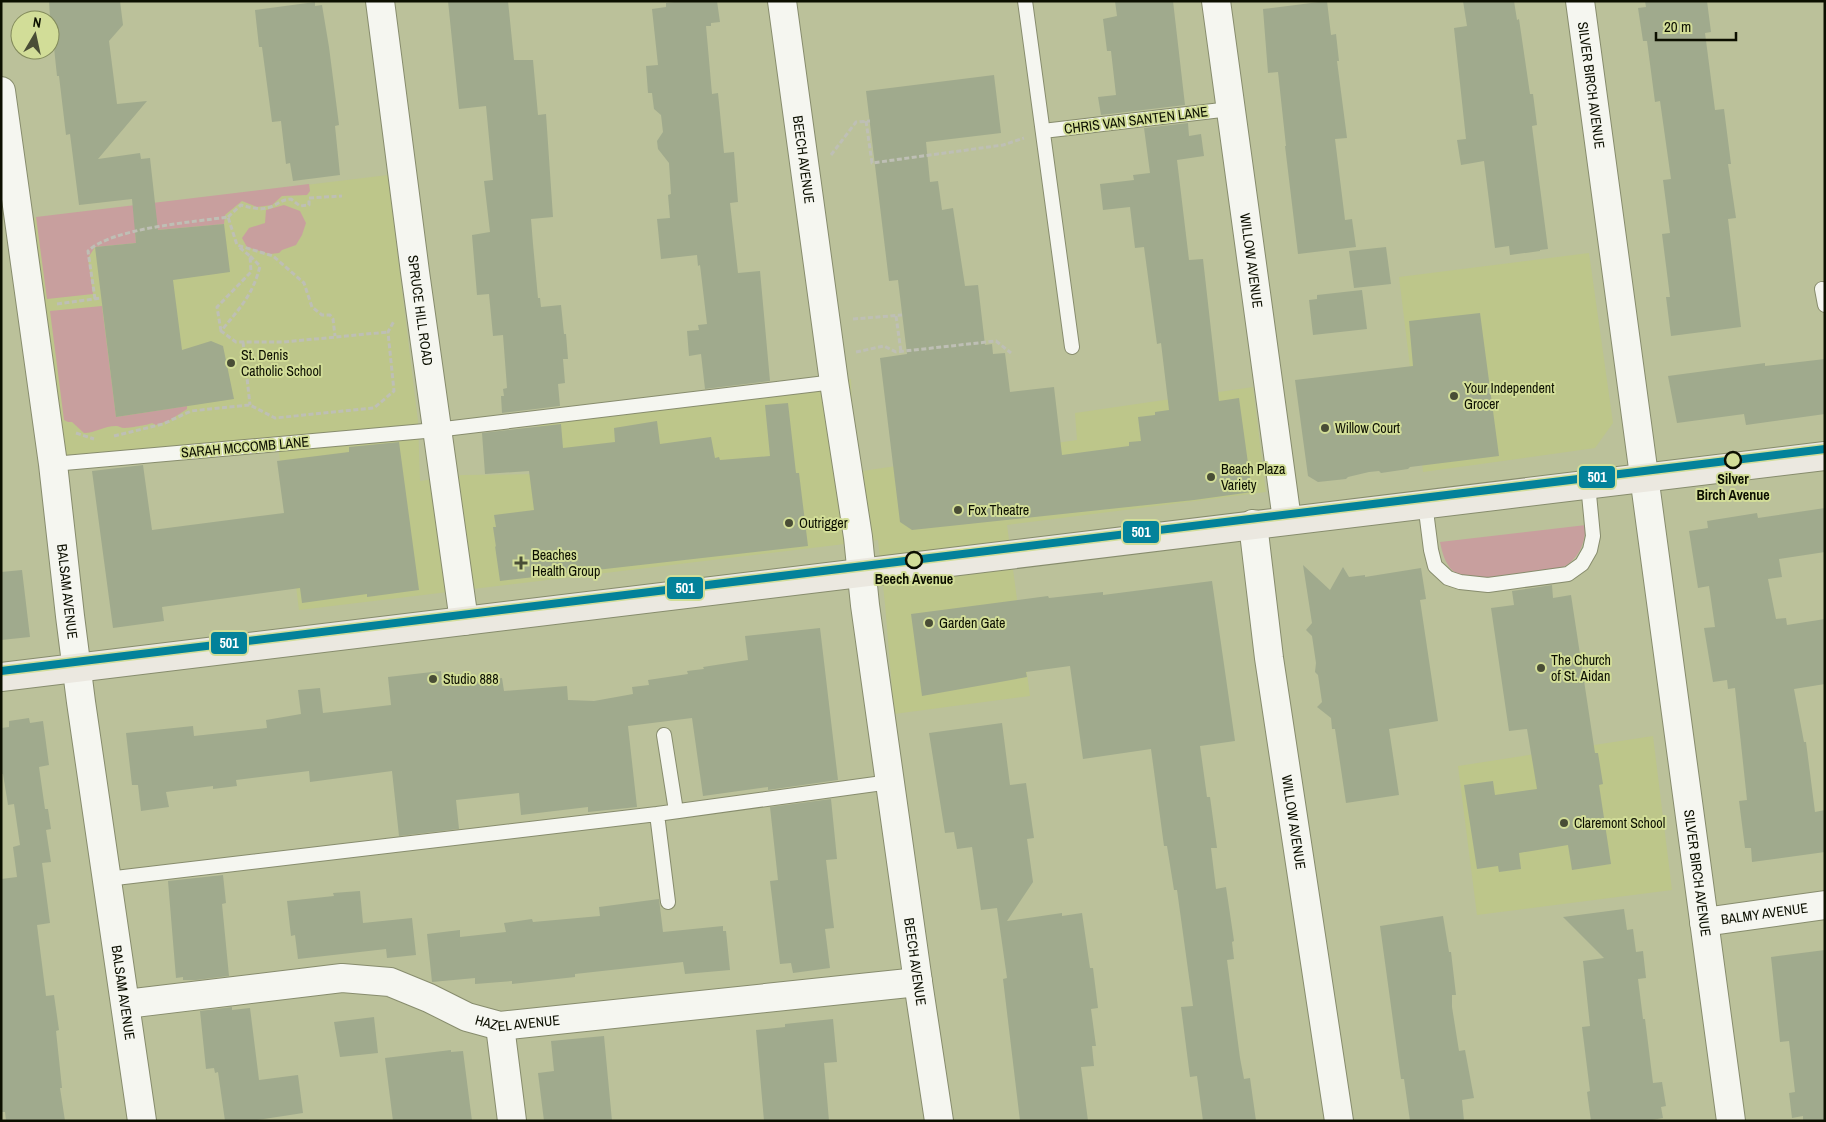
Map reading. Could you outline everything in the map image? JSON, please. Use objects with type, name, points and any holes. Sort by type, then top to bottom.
[{"type":"main road","points":[[1,677],[1825,456]]},
{"type":"street","name":"SPRUCE HILL ROAD","points":[[380,1],[436,430],[464,621]]},
{"type":"street","name":"BEECH AVENUE","points":[[782,1],[834,382],[858,537],[861,572],[918,982],[939,1121]]},
{"type":"street","name":"WILLOW AVENUE","points":[[1216,1],[1287,520]]},
{"type":"street","name":"SILVER BIRCH AVENUE","points":[[1580,1],[1731,1121]]},
{"type":"street","name":"BALSAM AVENUE","points":[[1,90],[53,464],[76,668],[142,1121]]},
{"type":"street","name":"WILLOW AVENUE","points":[[1253,524],[1269,658],[1339,1121]]},
{"type":"street","name":"BALMY AVENUE","points":[[1704,922],[1825,905]]},
{"type":"street","name":"HAZEL AVENUE","points":[[126,1004],[342,978],[390,982],[429,998],[467,1017],[500,1026],[918,982]]},
{"type":"street","points":[[500,1026],[512,1121]]},
{"type":"lane","points":[[1026,1],[1072,347]]},
{"type":"lane","name":"CHRIS VAN SANTEN LANE","points":[[1043,131],[1230,109]]},
{"type":"lane","points":[[1822,290],[1825,305]]},
{"type":"lane","name":"SARAH MCCOMB LANE","points":[[53,464],[436,430],[834,382]]},
{"type":"lane","points":[[1424,504],[1435,566],[1448,578],[1460,582],[1488,585],[1568,574],[1582,564],[1590,550],[1593,536],[1588,484]]},
{"type":"lane","points":[[664,735],[676,811]]},
{"type":"lane","points":[[107,879],[657,814],[890,782]]},
{"type":"lane","points":[[657,814],[668,902]]},
{"type":"path","points":[[826,162],[856,122],[868,121],[872,163],[1003,145],[1043,131]]},
{"type":"path","points":[[95,299],[88,251],[95,245],[137,230],[228,217],[241,205],[256,209],[272,206],[281,200],[291,199],[300,206],[309,205],[309,198],[342,196]]},
{"type":"path","points":[[221,331],[243,305],[256,284],[260,266],[237,245],[228,217]]},
{"type":"path","points":[[237,245],[273,256],[304,283],[312,307],[322,314],[330,315],[333,319],[335,336]]},
{"type":"path","points":[[250,256],[251,272],[217,307],[221,331],[236,342],[284,342],[388,332]]},
{"type":"path","points":[[52,304],[101,298]]},
{"type":"path","points":[[859,318],[902,315]]},
{"type":"path","points":[[896,316],[900,352]]},
{"type":"path","points":[[107,438],[163,424],[191,411],[250,405],[275,418],[374,408],[394,391],[388,332],[394,320]]},
{"type":"path","points":[[856,352],[884,346],[900,352],[996,341],[1011,353]]},
{"type":"path","points":[[243,342],[250,405]]},
{"type":"path","points":[[69,434],[76,433],[97,440]]},
{"type":"shaded area","points":[[388,175],[418,421],[420,481],[462,475],[545,474],[536,415],[851,379],[852,410],[862,471],[1077,440],[1075,413],[1253,387],[1266,492],[1007,525],[1030,696],[894,714],[878,540],[299,610],[277,438],[64,464],[33,218]]},
{"type":"shaded area","points":[[309,184],[310,191],[307,195],[282,196],[272,205],[257,207],[242,201],[225,215],[224,224],[135,232],[136,243],[95,247],[88,258],[93,294],[47,299],[36,217]]},
{"type":"shaded area","points":[[284,205],[300,211],[306,223],[296,245],[279,253],[270,254],[247,247],[242,238],[249,228],[265,223],[266,210]]},
{"type":"shaded area","points":[[1589,253],[1613,423],[1595,448],[1423,472],[1399,277]]},
{"type":"shaded area","points":[[102,306],[116,417],[187,406],[187,409],[170,420],[156,425],[152,423],[126,428],[112,426],[88,433],[84,433],[72,422],[64,420],[50,311]]},
{"type":"shaded area","points":[[1586,525],[1585,537],[1579,552],[1567,565],[1541,574],[1517,579],[1484,582],[1455,573],[1446,561],[1440,542]]},
{"type":"shaded area","name":"Claremont School","points":[[1653,736],[1672,890],[1477,915],[1458,766]]},
{"type":"building","points":[[49,1],[120,1],[123,25],[109,41],[117,104],[147,101],[98,159],[140,153],[141,159],[150,158],[158,230],[224,224],[230,272],[173,280],[182,350],[211,341],[223,346],[234,399],[116,417],[95,247],[136,243],[132,199],[79,205],[70,134],[66,135],[55,60],[60,60],[60,10],[50,10]]},
{"type":"building","points":[[448,1],[508,1],[514,60],[533,60],[538,115],[546,114],[553,217],[531,219],[538,298],[540,298],[541,307],[561,305],[564,334],[566,334],[568,359],[563,359],[565,383],[558,384],[560,406],[502,413],[501,396],[504,396],[503,389],[507,388],[503,335],[493,336],[489,294],[477,295],[472,235],[490,232],[484,181],[493,180],[486,106],[459,109]]},
{"type":"building","points":[[717,1],[720,22],[711,23],[711,26],[706,26],[712,94],[718,93],[724,153],[734,152],[738,202],[730,203],[738,273],[760,271],[770,381],[705,389],[701,354],[689,356],[687,331],[699,330],[698,325],[707,324],[700,265],[698,266],[697,255],[661,259],[657,219],[670,218],[668,195],[671,194],[669,163],[658,149],[657,141],[663,132],[661,115],[654,109],[652,93],[648,93],[646,66],[658,65],[652,9],[666,7],[666,3]]},
{"type":"building","points":[[1115,1],[1173,1],[1185,105],[1101,115],[1098,97],[1116,95],[1111,51],[1107,51],[1103,19],[1117,16]]},
{"type":"building","points":[[1327,1],[1331,35],[1336,34],[1339,61],[1337,61],[1347,138],[1335,139],[1345,220],[1352,219],[1356,247],[1298,254],[1278,72],[1268,73],[1263,9]]},
{"type":"building","points":[[1463,1],[1514,1],[1517,20],[1519,19],[1530,94],[1533,94],[1537,125],[1532,126],[1548,249],[1510,255],[1509,246],[1495,248],[1484,161],[1461,165],[1457,140],[1466,139],[1454,28],[1467,26]]},
{"type":"building","points":[[1645,1],[1707,1],[1711,32],[1705,33],[1715,110],[1724,109],[1731,164],[1728,164],[1736,218],[1728,219],[1741,327],[1671,336],[1666,297],[1670,297],[1662,234],[1670,233],[1663,180],[1671,179],[1660,101],[1655,102],[1647,41],[1643,41],[1638,8],[1646,7]]},
{"type":"building","points":[[315,2],[315,6],[322,5],[329,47],[339,125],[335,126],[340,175],[293,181],[290,163],[286,164],[281,121],[272,122],[262,47],[259,47],[255,10]]},
{"type":"building","points":[[994,75],[1001,133],[926,142],[930,182],[938,181],[942,210],[953,208],[965,286],[978,285],[985,345],[992,344],[993,354],[1005,353],[1010,392],[1054,387],[1062,455],[1129,446],[1129,442],[1141,441],[1138,417],[1155,415],[1155,412],[1169,410],[1161,343],[1157,344],[1144,247],[1135,248],[1130,207],[1103,210],[1100,184],[1134,180],[1133,175],[1150,173],[1144,128],[1188,123],[1189,136],[1201,134],[1204,156],[1177,160],[1189,260],[1203,259],[1219,401],[1239,398],[1252,492],[1194,500],[912,530],[900,522],[880,358],[907,354],[898,280],[889,281],[866,91]]},
{"type":"building","points":[[1386,247],[1391,284],[1354,288],[1349,251]]},
{"type":"building","points":[[1362,290],[1367,329],[1313,335],[1309,300],[1317,299],[1317,295]]},
{"type":"building","points":[[1480,313],[1499,456],[1410,467],[1408,469],[1381,473],[1379,471],[1369,472],[1346,479],[1318,482],[1308,476],[1295,380],[1413,366],[1409,321]]},
{"type":"building","points":[[1825,359],[1825,414],[1746,425],[1744,414],[1677,423],[1668,376],[1765,363],[1765,366]]},
{"type":"building","points":[[788,403],[796,473],[799,473],[808,546],[500,581],[493,527],[496,527],[494,515],[534,510],[529,471],[485,474],[482,433],[561,424],[563,448],[615,442],[614,428],[657,421],[660,444],[711,437],[715,458],[719,457],[720,460],[770,456],[765,405]]},
{"type":"building","points":[[399,442],[419,590],[367,597],[367,594],[302,603],[300,588],[162,607],[164,621],[113,628],[92,471],[143,465],[152,530],[284,513],[277,461],[349,452],[349,447]]},
{"type":"building","points":[[1825,508],[1825,552],[1779,559],[1782,577],[1768,579],[1776,619],[1786,618],[1787,625],[1825,619],[1825,684],[1794,689],[1804,742],[1806,742],[1815,812],[1825,810],[1825,852],[1752,862],[1751,848],[1745,848],[1739,801],[1747,800],[1735,688],[1728,689],[1727,680],[1713,682],[1704,628],[1715,627],[1709,586],[1698,588],[1689,531],[1708,528],[1707,521],[1757,513],[1758,518]]},
{"type":"building","points":[[1303,565],[1330,590],[1343,567],[1349,577],[1365,575],[1365,577],[1421,568],[1426,599],[1420,600],[1438,721],[1389,729],[1399,795],[1346,803],[1335,729],[1332,729],[1331,718],[1317,707],[1322,702],[1318,675],[1315,672],[1316,663],[1312,636],[1306,630],[1312,623]]},
{"type":"building","points":[[22,570],[30,637],[1,640],[1,572]]},
{"type":"building","points":[[1212,581],[1235,741],[1200,746],[1217,848],[1211,848],[1216,889],[1226,887],[1234,941],[1232,942],[1234,959],[1227,960],[1240,1058],[1244,1079],[1250,1078],[1256,1121],[1203,1121],[1197,1076],[1190,1077],[1181,1007],[1193,1006],[1177,890],[1174,890],[1167,846],[1164,846],[1151,749],[1083,759],[1070,666],[1026,672],[1027,677],[922,696],[911,614],[1048,596],[1049,598],[1103,592],[1103,595]]},
{"type":"building","points":[[1552,585],[1553,598],[1571,595],[1595,753],[1598,753],[1603,784],[1599,785],[1611,864],[1572,870],[1568,845],[1519,853],[1521,869],[1499,872],[1498,866],[1477,869],[1464,785],[1493,781],[1495,795],[1537,789],[1527,729],[1509,731],[1491,608],[1514,605],[1512,591]]},
{"type":"building","points":[[820,628],[838,780],[768,790],[768,787],[703,796],[692,718],[628,726],[637,807],[588,812],[588,807],[521,815],[519,793],[456,800],[459,829],[399,836],[392,771],[310,782],[309,771],[236,780],[237,786],[213,789],[213,786],[166,792],[169,807],[141,811],[138,785],[132,785],[126,733],[193,726],[194,736],[267,728],[266,720],[301,714],[298,690],[320,688],[323,713],[391,705],[388,677],[441,671],[442,686],[502,678],[504,691],[567,686],[568,700],[594,701],[633,694],[632,687],[649,685],[648,680],[688,674],[687,671],[704,669],[703,667],[748,660],[745,636]]},
{"type":"building","points":[[29,718],[30,723],[43,721],[49,765],[39,767],[45,809],[48,809],[51,829],[46,830],[51,862],[42,863],[50,923],[37,925],[46,996],[54,995],[59,1030],[56,1031],[62,1088],[60,1088],[65,1121],[6,1121],[5,1112],[1,1112],[1,879],[17,877],[13,847],[20,845],[14,804],[8,805],[3,774],[1,774],[1,728],[9,727],[9,721]]},
{"type":"building","points":[[1002,723],[1010,785],[1026,783],[1034,838],[1027,839],[1033,882],[1007,921],[1062,913],[1062,916],[1082,913],[1090,968],[1093,968],[1098,1008],[1091,1009],[1096,1046],[1092,1046],[1094,1066],[1081,1067],[1088,1121],[1020,1121],[1003,979],[1007,978],[997,908],[981,910],[972,847],[957,849],[954,832],[945,833],[929,733]]},
{"type":"building","points":[[831,799],[837,859],[826,860],[834,928],[825,929],[830,968],[793,973],[791,963],[780,964],[770,881],[778,880],[770,807]]},
{"type":"building","points":[[223,875],[226,903],[222,904],[229,976],[196,980],[183,980],[183,977],[176,978],[168,881]]},
{"type":"building","points":[[360,891],[363,923],[412,918],[416,955],[387,958],[386,949],[298,959],[295,935],[291,936],[287,901],[334,896],[333,893]]},
{"type":"building","points":[[659,899],[663,932],[723,926],[723,931],[726,931],[730,970],[685,974],[683,962],[575,974],[575,977],[512,984],[512,981],[475,984],[475,978],[432,982],[427,934],[460,930],[460,937],[506,932],[504,923],[532,919],[533,922],[600,916],[599,907]]},
{"type":"building","points":[[1624,909],[1627,930],[1633,929],[1636,952],[1643,951],[1646,978],[1638,979],[1643,1019],[1645,1019],[1653,1083],[1662,1082],[1666,1106],[1661,1107],[1663,1118],[1647,1121],[1591,1121],[1587,1092],[1590,1091],[1582,1027],[1590,1026],[1583,961],[1604,958],[1563,917]]},
{"type":"building","points":[[1443,916],[1449,952],[1451,952],[1456,995],[1452,995],[1452,1007],[1459,1051],[1465,1050],[1474,1098],[1462,1100],[1464,1121],[1410,1121],[1404,1079],[1401,1079],[1380,926]]},
{"type":"building","points":[[1825,950],[1825,1121],[1803,1121],[1803,1116],[1792,1118],[1789,1093],[1795,1092],[1789,1041],[1780,1042],[1771,957]]},
{"type":"building","points":[[232,1007],[232,1010],[250,1008],[259,1080],[298,1075],[303,1113],[250,1121],[225,1121],[218,1072],[215,1073],[214,1068],[206,1069],[200,1011]]},
{"type":"building","points":[[374,1017],[378,1053],[340,1057],[334,1022]]},
{"type":"building","points":[[833,1019],[837,1062],[824,1063],[829,1121],[764,1121],[756,1030],[785,1027],[785,1024]]},
{"type":"building","points":[[604,1036],[612,1121],[544,1121],[538,1073],[554,1071],[551,1041]]},
{"type":"building","points":[[451,1050],[451,1052],[463,1051],[472,1121],[393,1121],[385,1058]]},
{"type":"transit line","name":"501","points":[[1,671],[1825,449]]},
{"type":"place","name":"St. Denis Catholic School","points":[[231,363]]},
{"type":"place","name":"Your Independent Grocer","points":[[1454,396]]},
{"type":"place","name":"Willow Court","points":[[1325,428]]},
{"type":"place","name":"Silver Birch Avenue","points":[[1733,460]]},
{"type":"place","name":"Beach Plaza Variety","points":[[1211,477]]},
{"type":"place","name":"Fox Theatre","points":[[958,510]]},
{"type":"place","name":"Outrigger","points":[[789,523]]},
{"type":"place","name":"Beech Avenue","points":[[914,560]]},
{"type":"place","name":"Beaches Health Group","points":[[521,563]]},
{"type":"place","name":"Garden Gate","points":[[929,623]]},
{"type":"place","name":"The Church of St. Aidan","points":[[1541,668]]},
{"type":"place","name":"Studio 888","points":[[433,679]]},
{"type":"place","name":"Claremont School","points":[[1564,823]]}]
